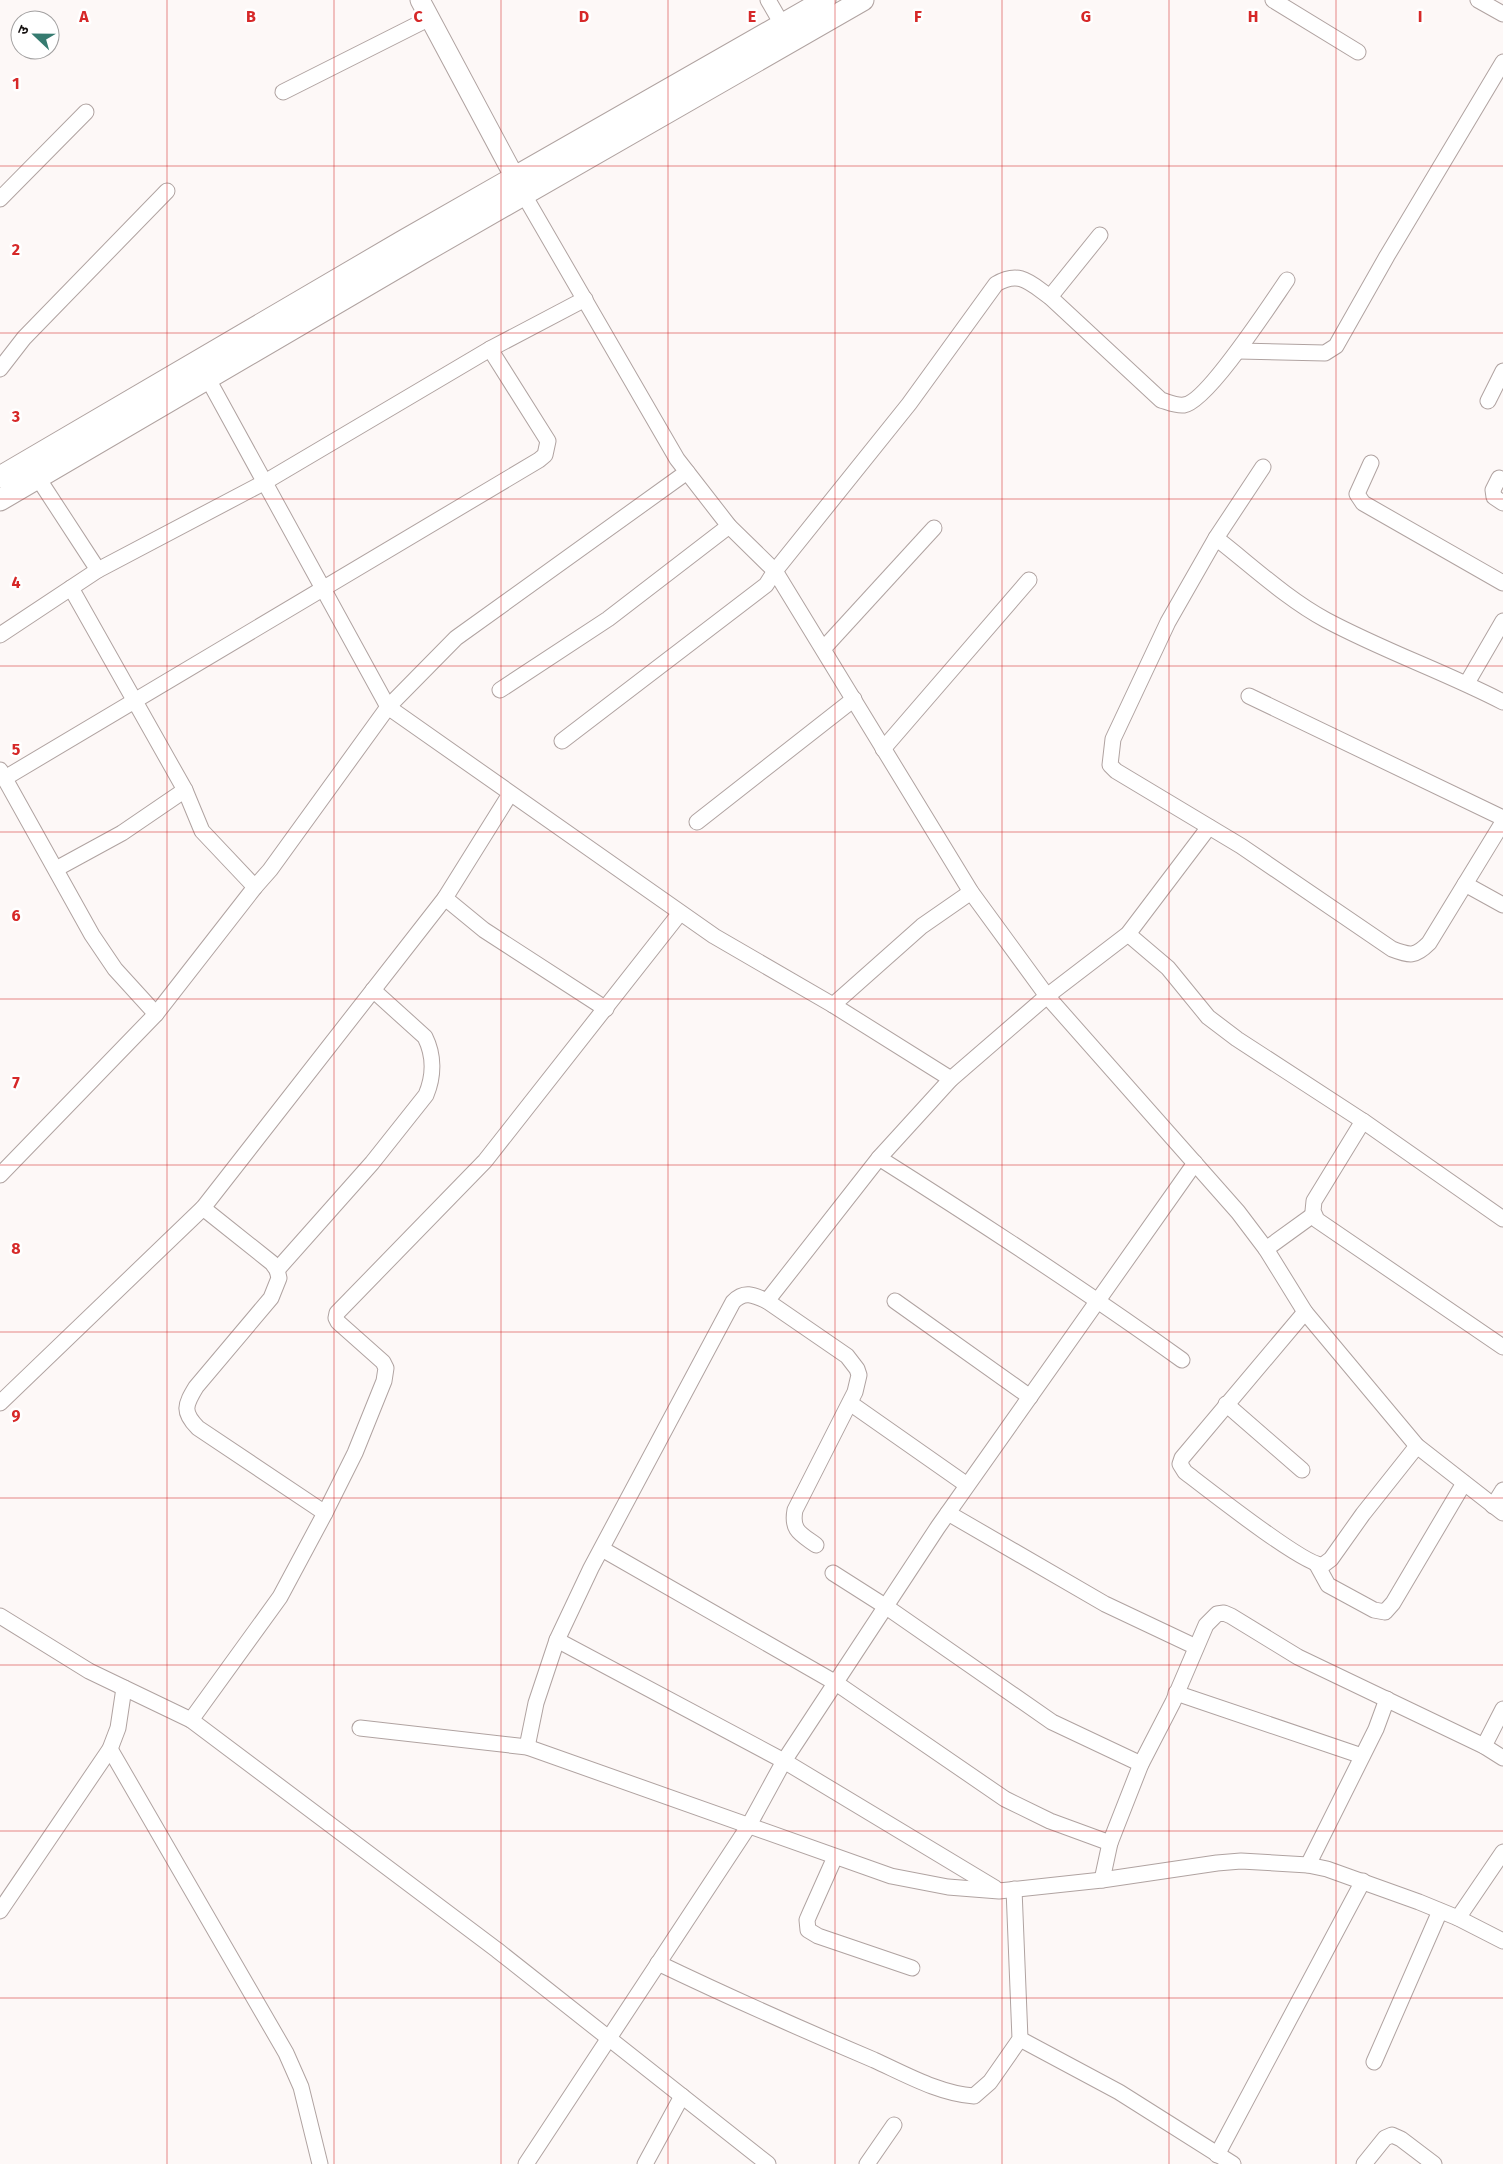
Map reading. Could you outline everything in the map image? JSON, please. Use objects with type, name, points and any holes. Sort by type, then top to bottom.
[{"type":"main road","points":[[787,33],[825,0]]},
{"type":"main road","points":[[0,477],[520,186],[787,33],[863,0]]},
{"type":"main road","points":[[0,500],[208,379],[520,186]]},
{"type":"street","points":[[420,0],[520,186],[677,459],[729,526],[775,571],[824,648],[883,749],[971,892],[1047,996],[1238,1212],[1266,1249],[1305,1312],[1417,1446],[1498,1509],[1503,1490]]},
{"type":"street","points":[[768,0],[787,33]]},
{"type":"street","points":[[1273,0],[1358,52]]},
{"type":"street","points":[[1478,0],[1503,14]]},
{"type":"street","points":[[283,92],[430,18]]},
{"type":"street","points":[[1238,351],[1325,353],[1336,346],[1387,256],[1503,62]]},
{"type":"street","points":[[0,200],[86,112]]},
{"type":"street","points":[[0,369],[24,338],[166,191]]},
{"type":"street","points":[[1050,297],[1100,234]]},
{"type":"street","points":[[562,741],[766,585],[775,571],[910,404],[996,284],[1006,278],[1017,276],[1050,297],[1161,400],[1176,405],[1184,405],[1195,400],[1238,351],[1287,280]]},
{"type":"street","points":[[0,635],[98,570],[265,482],[490,349],[585,299]]},
{"type":"street","points":[[156,1014],[115,969],[92,935],[2,774],[135,701],[545,455],[548,441],[490,349]]},
{"type":"street","points":[[1488,401],[1503,371]]},
{"type":"street","points":[[208,379],[388,707],[714,936],[833,1005],[951,1079]]},
{"type":"street","points":[[1371,463],[1358,489],[1357,494],[1362,503],[1503,583]]},
{"type":"street","points":[[1249,696],[1503,820],[1429,943],[1421,951],[1408,955],[1392,949],[1241,846],[1116,772],[1110,765],[1113,739],[1168,622],[1216,538],[1264,467]]},
{"type":"street","points":[[0,1175],[156,1014],[270,870],[388,707],[456,638],[687,472]]},
{"type":"street","points":[[38,478],[98,570]]},
{"type":"street","points":[[1498,478],[1493,490],[1494,497],[1503,503]]},
{"type":"street","points":[[500,690],[608,619],[729,526]]},
{"type":"street","points":[[824,648],[934,528]]},
{"type":"street","points":[[1216,538],[1293,598],[1325,620],[1467,683],[1503,702]]},
{"type":"street","points":[[883,749],[1029,580]]},
{"type":"street","points":[[71,588],[185,790],[202,831],[255,887]]},
{"type":"street","points":[[1467,683],[1503,621]]},
{"type":"street","points":[[697,822],[854,700]]},
{"type":"street","points":[[56,870],[122,833],[185,790]]},
{"type":"street","points":[[0,1403],[203,1208],[445,898],[510,794]]},
{"type":"street","points":[[767,1302],[879,1158],[951,1079],[1047,996],[1128,934],[1209,827]]},
{"type":"street","points":[[1465,884],[1503,905]]},
{"type":"street","points":[[833,1005],[922,926],[971,892]]},
{"type":"street","points":[[445,898],[484,930],[606,1009]]},
{"type":"street","points":[[191,1720],[280,1597],[355,1454],[386,1374],[383,1362],[336,1320],[337,1313],[485,1161],[680,913]]},
{"type":"street","points":[[1128,934],[1168,968],[1198,1007],[1236,1039],[1363,1121],[1503,1219]]},
{"type":"street","points":[[325,1513],[198,1428],[190,1420],[186,1410],[187,1403],[196,1387],[271,1298],[277,1286],[277,1270],[372,1163],[426,1095],[430,1085],[432,1062],[430,1046],[425,1036],[372,990]]},
{"type":"street","points":[[1363,1121],[1314,1202],[1313,1215],[1316,1220],[1503,1347]]},
{"type":"street","points":[[879,1158],[972,1216],[1098,1300],[1182,1360]]},
{"type":"street","points":[[526,2164],[748,1827],[784,1761],[885,1607],[967,1485],[1195,1163]]},
{"type":"street","points":[[203,1208],[263,1255],[277,1270]]},
{"type":"street","points":[[1266,1249],[1313,1215]]},
{"type":"street","points":[[527,1747],[536,1703],[557,1640],[591,1568],[733,1302],[738,1296],[744,1294],[753,1294],[767,1302],[853,1362],[859,1375],[850,1404],[795,1510],[794,1524],[796,1530],[816,1545]]},
{"type":"street","points":[[894,1301],[1030,1396]]},
{"type":"street","points":[[1305,1312],[1182,1458],[1181,1468],[1275,1538],[1318,1565],[1328,1585],[1374,1610],[1385,1612],[1393,1603],[1464,1483]]},
{"type":"street","points":[[850,1404],[967,1485]]},
{"type":"street","points":[[1226,1404],[1302,1470]]},
{"type":"street","points":[[1318,1565],[1327,1563],[1331,1559],[1363,1514],[1417,1446]]},
{"type":"street","points":[[948,1513],[1105,1604],[1196,1647]]},
{"type":"street","points":[[602,1549],[836,1683],[1005,1799],[1050,1821],[1110,1843]]},
{"type":"street","points":[[833,1573],[1052,1722],[1141,1764]]},
{"type":"street","points":[[1102,1880],[1110,1843],[1141,1764],[1196,1647],[1211,1619],[1216,1614],[1224,1613],[1232,1616],[1298,1658],[1484,1746],[1503,1758]]},
{"type":"street","points":[[0,1616],[89,1671],[191,1720],[496,1950],[763,2162]]},
{"type":"street","points":[[557,1640],[784,1761],[1006,1890]]},
{"type":"street","points":[[0,1911],[5,1894],[110,1749],[118,1728],[124,1688]]},
{"type":"street","points":[[1176,1693],[1362,1756]]},
{"type":"street","points":[[1308,1865],[1362,1756],[1387,1699]]},
{"type":"street","points":[[1484,1746],[1503,1708]]},
{"type":"street","points":[[360,1728],[527,1747],[835,1857],[891,1876],[922,1883],[1006,1890],[1102,1880],[1225,1862],[1241,1861],[1308,1865],[1363,1881],[1458,1918],[1503,1941]]},
{"type":"street","points":[[110,1749],[286,2053],[301,2087],[320,2164]]},
{"type":"street","points":[[1458,1918],[1503,1852]]},
{"type":"street","points":[[835,1857],[810,1913],[808,1930],[818,1936],[912,1968]]},
{"type":"street","points":[[1217,2155],[1363,1881]]},
{"type":"street","points":[[658,1963],[787,2024],[920,2081],[960,2094],[974,2096],[990,2082],[1020,2039],[1006,1890]]},
{"type":"street","points":[[1374,2062],[1440,1911]]},
{"type":"street","points":[[1020,2039],[1120,2092],[1234,2164]]},
{"type":"street","points":[[645,2164],[682,2096]]},
{"type":"street","points":[[867,2164],[894,2125]]},
{"type":"street","points":[[1364,2164],[1385,2138],[1392,2135],[1401,2139],[1434,2164]]}]
